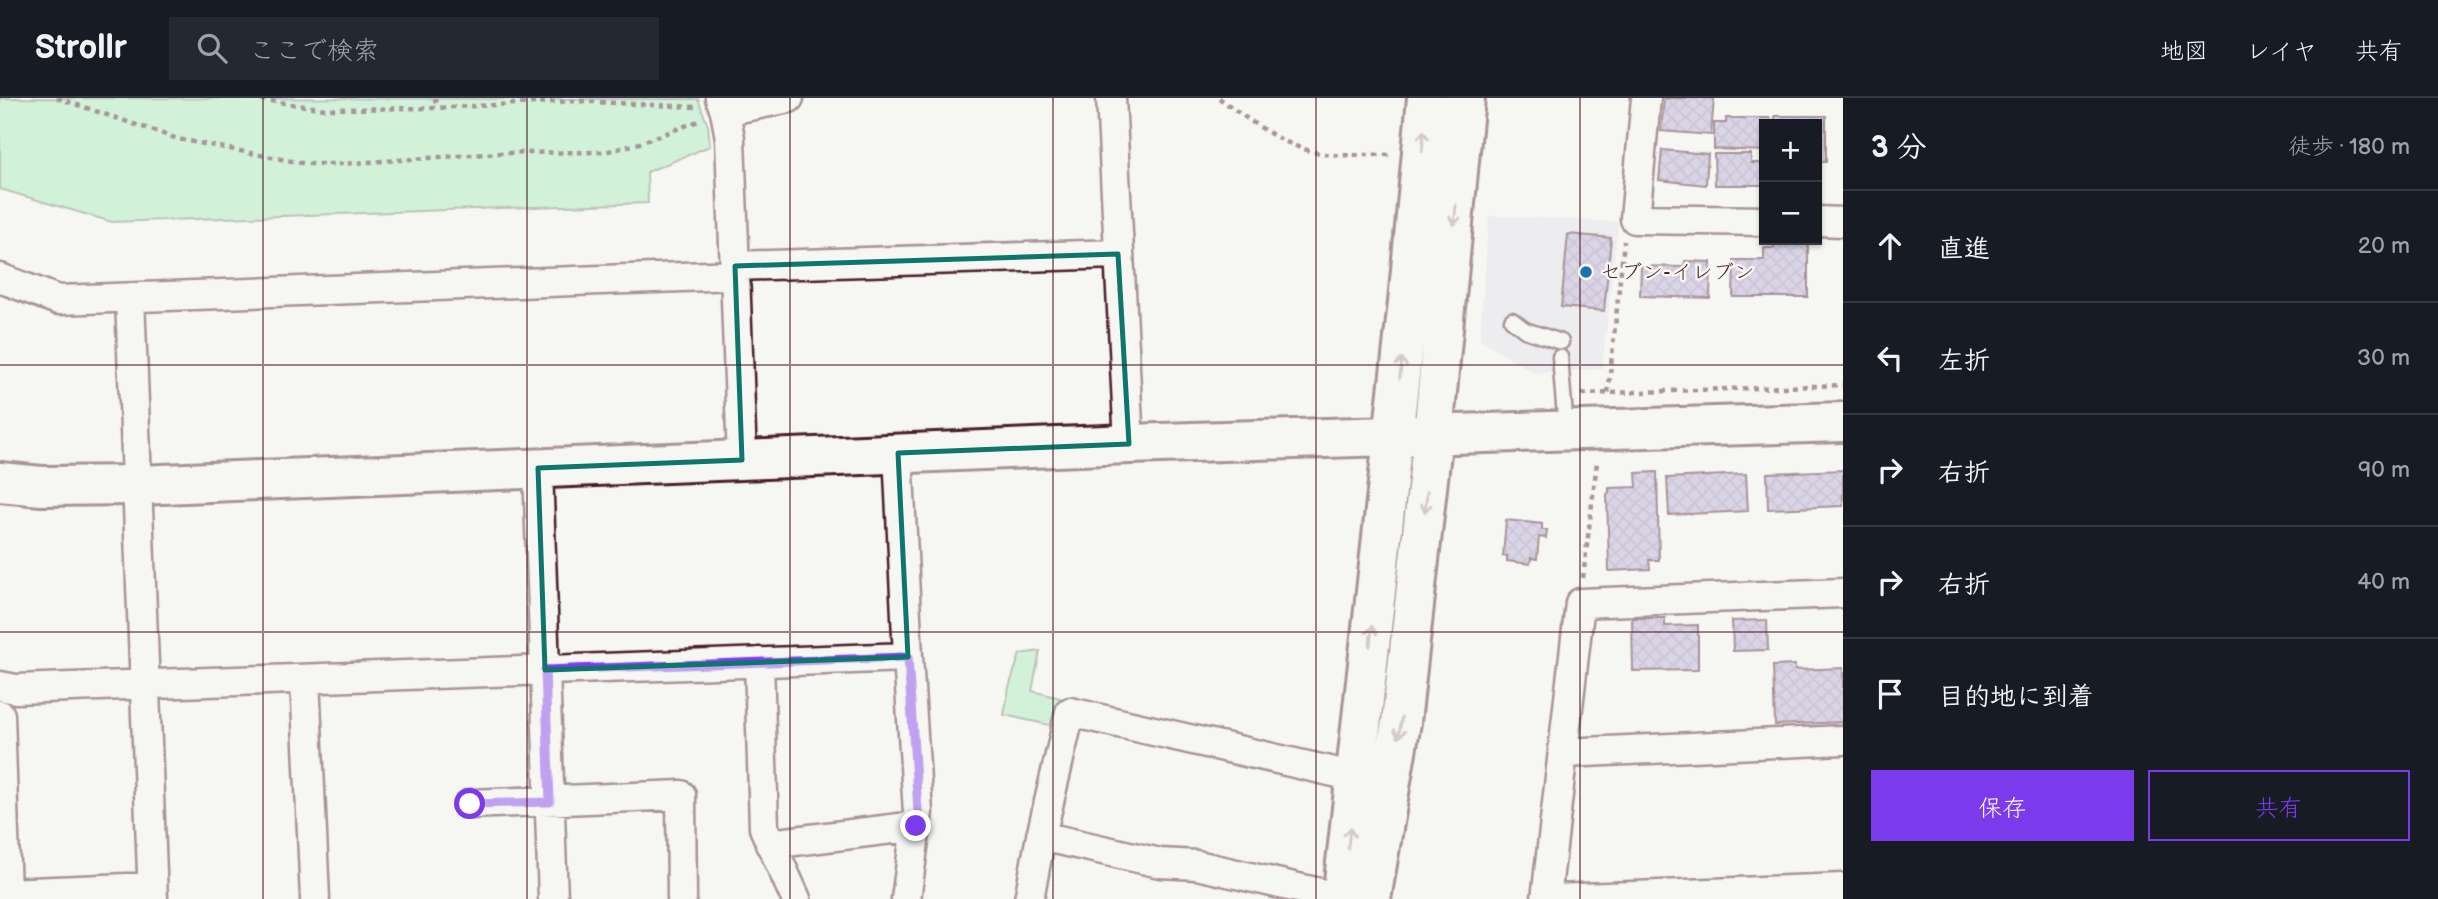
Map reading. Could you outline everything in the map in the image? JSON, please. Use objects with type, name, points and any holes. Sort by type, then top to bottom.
[{"type":"street","points":[[742,460],[730,138],[722,103],[789,98]]},
{"type":"street","points":[[1111,98],[1129,444]]},
{"type":"street","points":[[1041,836],[1160,863],[1197,866],[1342,899],[1427,98]]},
{"type":"street","points":[[1371,899],[1401,722],[1433,434],[1465,98]]},
{"type":"street","points":[[1646,98],[1635,219],[1759,220]]},
{"type":"street","points":[[1822,221],[1843,222]]},
{"type":"street","points":[[0,278],[58,300],[130,299],[1118,254]]},
{"type":"street","points":[[0,715],[6,893],[153,893],[130,299]]},
{"type":"street","points":[[0,482],[42,486],[138,485],[898,453],[1393,436],[1433,434],[1565,412],[1843,422]]},
{"type":"street","points":[[898,453],[918,811],[906,899]]},
{"type":"street","points":[[538,468],[553,899]]},
{"type":"street","points":[[1546,899],[1580,603],[1843,593]]},
{"type":"street","points":[[0,686],[16,688],[305,679],[908,657]]},
{"type":"street","points":[[759,662],[764,828],[796,899]]},
{"type":"street","points":[[305,679],[315,899]]},
{"type":"street","points":[[1029,899],[1070,712],[1356,777]]},
{"type":"street","points":[[1564,753],[1843,740]]},
{"type":"street","points":[[470,804],[681,795],[682,899]]},
{"type":"street","points":[[770,844],[916,826]]},
{"type":"street","points":[[1555,899],[1843,888]]},
{"type":"lane","points":[[1512,320],[1561,350],[1565,412]]},
{"type":"path","points":[[57,98],[178,139],[306,164],[501,153],[605,152],[638,144],[722,103]]},
{"type":"path","points":[[251,98],[325,109],[436,108],[576,101],[695,107],[722,103]]},
{"type":"path","points":[[435,98],[436,108]]},
{"type":"path","points":[[1219,98],[1248,119],[1293,145],[1325,154],[1422,155]]},
{"type":"path","points":[[1608,393],[1625,234],[1635,219]]},
{"type":"path","points":[[1565,412],[1608,393],[1843,385]]},
{"type":"path","points":[[1580,603],[1598,454]]},
{"type":"highlighted area","points":[[1118,254],[1129,444],[898,453],[908,657],[545,670],[538,468],[742,460],[735,266]]},
{"type":"shaded area","points":[[1489,216],[1618,222],[1602,369],[1534,373],[1480,339]]},
{"type":"green space","points":[[0,98],[698,99],[708,126],[710,146],[647,172],[648,203],[112,222],[0,189]]},
{"type":"green space","points":[[1040,651],[1032,691],[1060,698],[1054,726],[1004,715],[1009,687],[1020,654]]},
{"type":"building","points":[[1664,98],[1714,98],[1711,135],[1661,131]]},
{"type":"building","points":[[1775,116],[1826,116],[1826,162],[1822,162],[1822,119],[1775,119]]},
{"type":"building","points":[[1726,118],[1770,118],[1759,119],[1759,151],[1714,149],[1714,123],[1726,123]]},
{"type":"building","points":[[1662,150],[1708,154],[1706,185],[1659,180]]},
{"type":"building","points":[[1714,154],[1751,154],[1751,163],[1759,163],[1759,185],[1715,185]]},
{"type":"building","name":"セブン-イレブン","points":[[1568,234],[1611,238],[1604,311],[1561,307]]},
{"type":"building","points":[[1774,245],[1808,245],[1808,297],[1733,297],[1734,260],[1764,260],[1764,248],[1774,248]]},
{"type":"building","points":[[1685,261],[1711,262],[1710,298],[1640,296],[1641,266],[1684,267]]},
{"type":"building","points":[[1843,470],[1843,506],[1768,509],[1767,473]]},
{"type":"building","points":[[1657,472],[1659,560],[1649,560],[1650,569],[1609,571],[1609,488],[1637,487],[1636,473]]},
{"type":"building","points":[[1746,474],[1748,511],[1669,515],[1667,478]]},
{"type":"building","points":[[1506,520],[1542,524],[1542,530],[1547,530],[1546,538],[1539,537],[1537,559],[1531,558],[1530,564],[1507,561],[1507,556],[1503,556]]},
{"type":"building","points":[[1632,618],[1665,618],[1665,626],[1698,625],[1698,670],[1633,671]]},
{"type":"building","points":[[1767,620],[1768,650],[1733,651],[1732,621]]},
{"type":"building","points":[[1795,665],[1795,670],[1843,668],[1843,722],[1775,725],[1773,666]]},
{"type":"place","name":"セブン-イレブン","points":[[1586,272]]},
{"type":"route","points":[[470,804],[550,802],[545,670],[908,657],[918,811],[916,826]]}]
